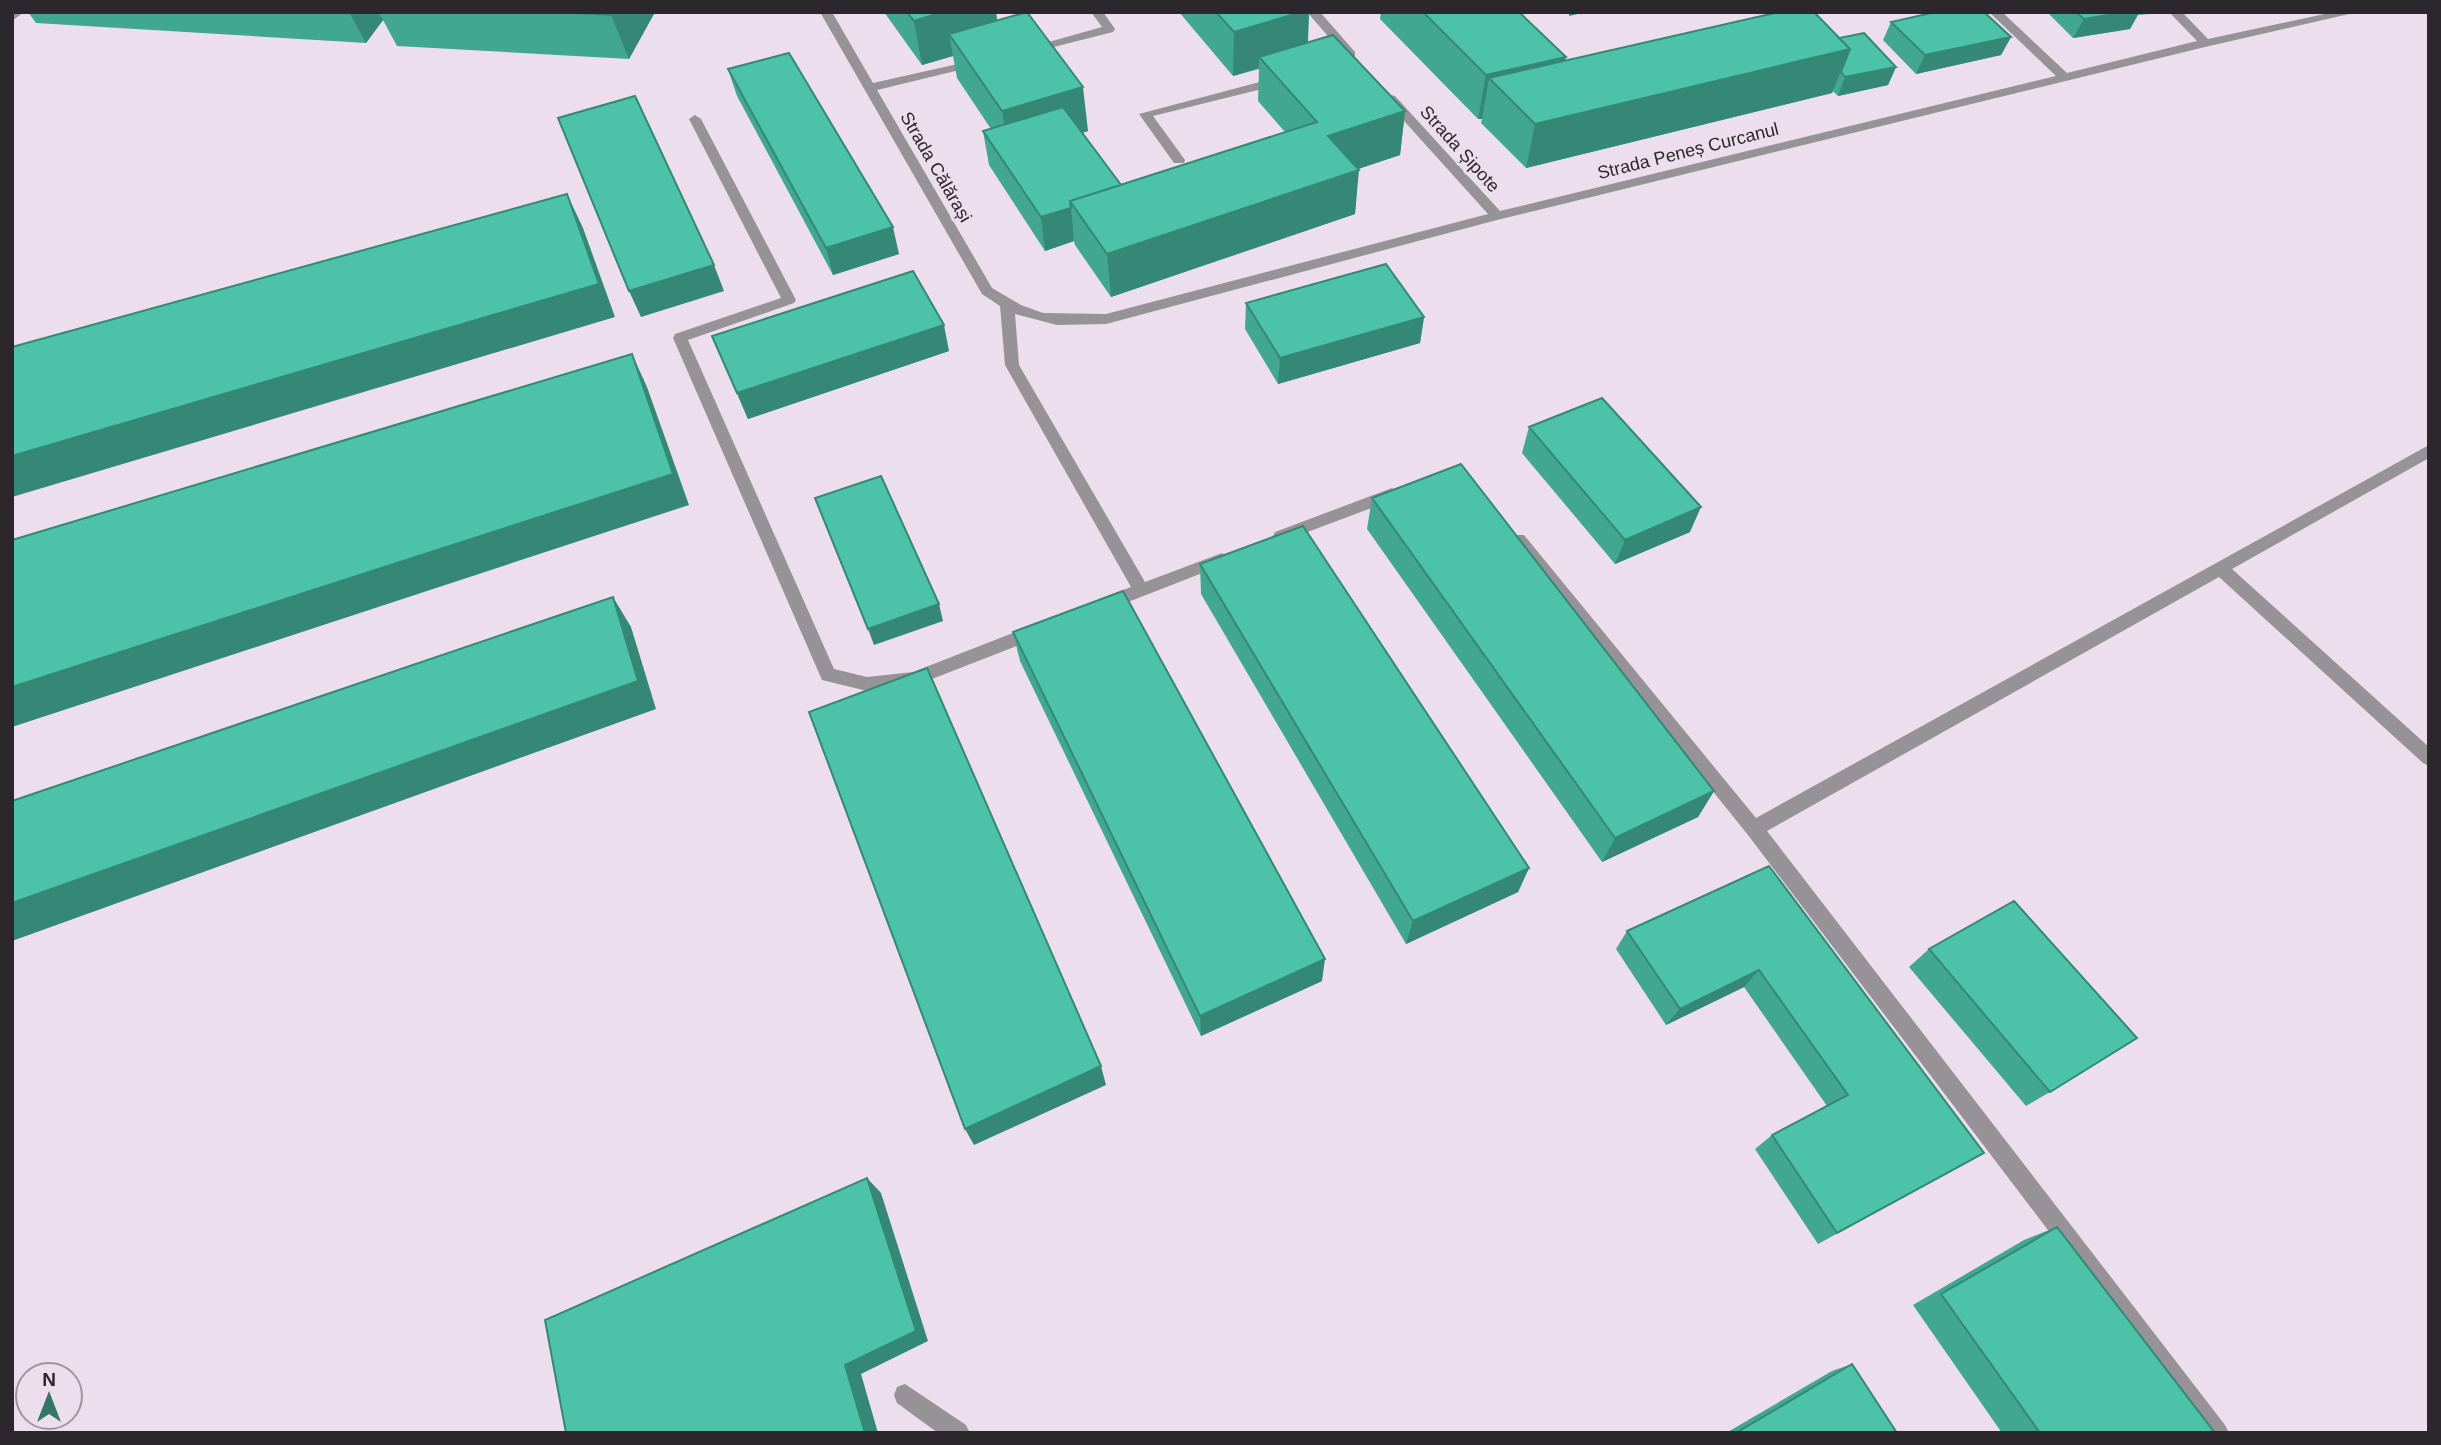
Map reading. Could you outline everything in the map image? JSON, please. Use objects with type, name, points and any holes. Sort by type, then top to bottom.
[{"type":"street","points":[[12,18],[18,12]]},
{"type":"street","name":"Strada Călărași","points":[[827,12],[987,291],[1007,306],[1035,318]]},
{"type":"street","points":[[1016,52],[1109,29],[1097,12]]},
{"type":"street","points":[[1313,12],[1350,63]]},
{"type":"street","points":[[1995,12],[2064,77]]},
{"type":"street","points":[[2175,12],[2205,43]]},
{"type":"street","name":"Strada Peneș Curcanul","points":[[1035,318],[1105,319],[1497,216],[2205,43],[2352,12]]},
{"type":"street","points":[[870,88],[990,59]]},
{"type":"street","points":[[1179,159],[1145,114],[1290,78]]},
{"type":"street","name":"Strada Șipote","points":[[1385,92],[1497,216]]},
{"type":"street","points":[[695,119],[789,300],[680,338],[828,675],[867,684],[914,679],[1053,625]]},
{"type":"street","points":[[1007,306],[1012,365],[1141,590]]},
{"type":"street","points":[[1755,829],[2429,451]]},
{"type":"street","points":[[1269,541],[1409,487]]},
{"type":"street","points":[[1503,521],[1755,829],[2217,1433]]},
{"type":"street","points":[[1090,610],[1243,551]]},
{"type":"street","points":[[2221,569],[2429,758]]},
{"type":"street","points":[[905,1395],[958,1433]]},
{"type":"building","points":[[559,12],[613,12],[611,15]]},
{"type":"building","points":[[907,12],[943,12],[914,21]]},
{"type":"building","points":[[1027,12],[1083,87],[1002,111],[949,34]]},
{"type":"building","points":[[1216,12],[1302,12],[1234,32]]},
{"type":"building","points":[[1423,12],[1519,12],[1566,57],[1486,75]]},
{"type":"building","points":[[1779,12],[1814,12],[1850,49],[1535,124],[1489,78]]},
{"type":"building","points":[[1936,12],[1984,12],[2011,37],[1925,55],[1891,22]]},
{"type":"building","points":[[2076,12],[2127,12],[2084,19]]},
{"type":"building","points":[[1864,33],[1896,67],[1845,77],[1841,72],[1850,49],[1839,38]]},
{"type":"building","points":[[1333,35],[1405,111],[1328,136],[1359,170],[1107,254],[1070,201],[1317,122],[1259,57]]},
{"type":"building","points":[[789,53],[893,227],[826,248],[728,69]]},
{"type":"building","points":[[635,96],[714,265],[629,291],[558,118]]},
{"type":"building","points":[[1063,107],[1121,185],[1070,201],[1071,208],[1041,217],[983,131]]},
{"type":"building","points":[[567,194],[599,284],[12,456],[12,347]]},
{"type":"building","points":[[1386,264],[1424,317],[1280,358],[1246,303]]},
{"type":"building","points":[[913,271],[944,325],[737,393],[712,336]]},
{"type":"building","points":[[632,354],[673,474],[12,687],[12,540]]},
{"type":"building","points":[[1602,398],[1701,507],[1625,540],[1529,427]]},
{"type":"building","points":[[1461,464],[1714,791],[1615,838],[1372,498]]},
{"type":"building","points":[[881,476],[939,604],[868,629],[815,498]]},
{"type":"building","points":[[1303,526],[1529,868],[1413,921],[1200,564]]},
{"type":"building","points":[[1123,591],[1325,959],[1200,1016],[1013,632]]},
{"type":"building","points":[[613,597],[638,681],[12,903],[12,801]]},
{"type":"building","points":[[927,668],[1101,1066],[965,1129],[809,712]]},
{"type":"building","points":[[1769,866],[1984,1153],[1837,1233],[1772,1135],[1848,1095],[1759,970],[1680,1009],[1627,931]]},
{"type":"building","points":[[2014,901],[2137,1038],[2050,1092],[1929,949]]},
{"type":"building","points":[[867,1178],[916,1331],[845,1365],[865,1433],[566,1433],[545,1320]]},
{"type":"building","points":[[2057,1227],[2215,1433],[2040,1433],[1941,1294]]},
{"type":"building","points":[[1852,1364],[1897,1433],[1736,1433]]}]
